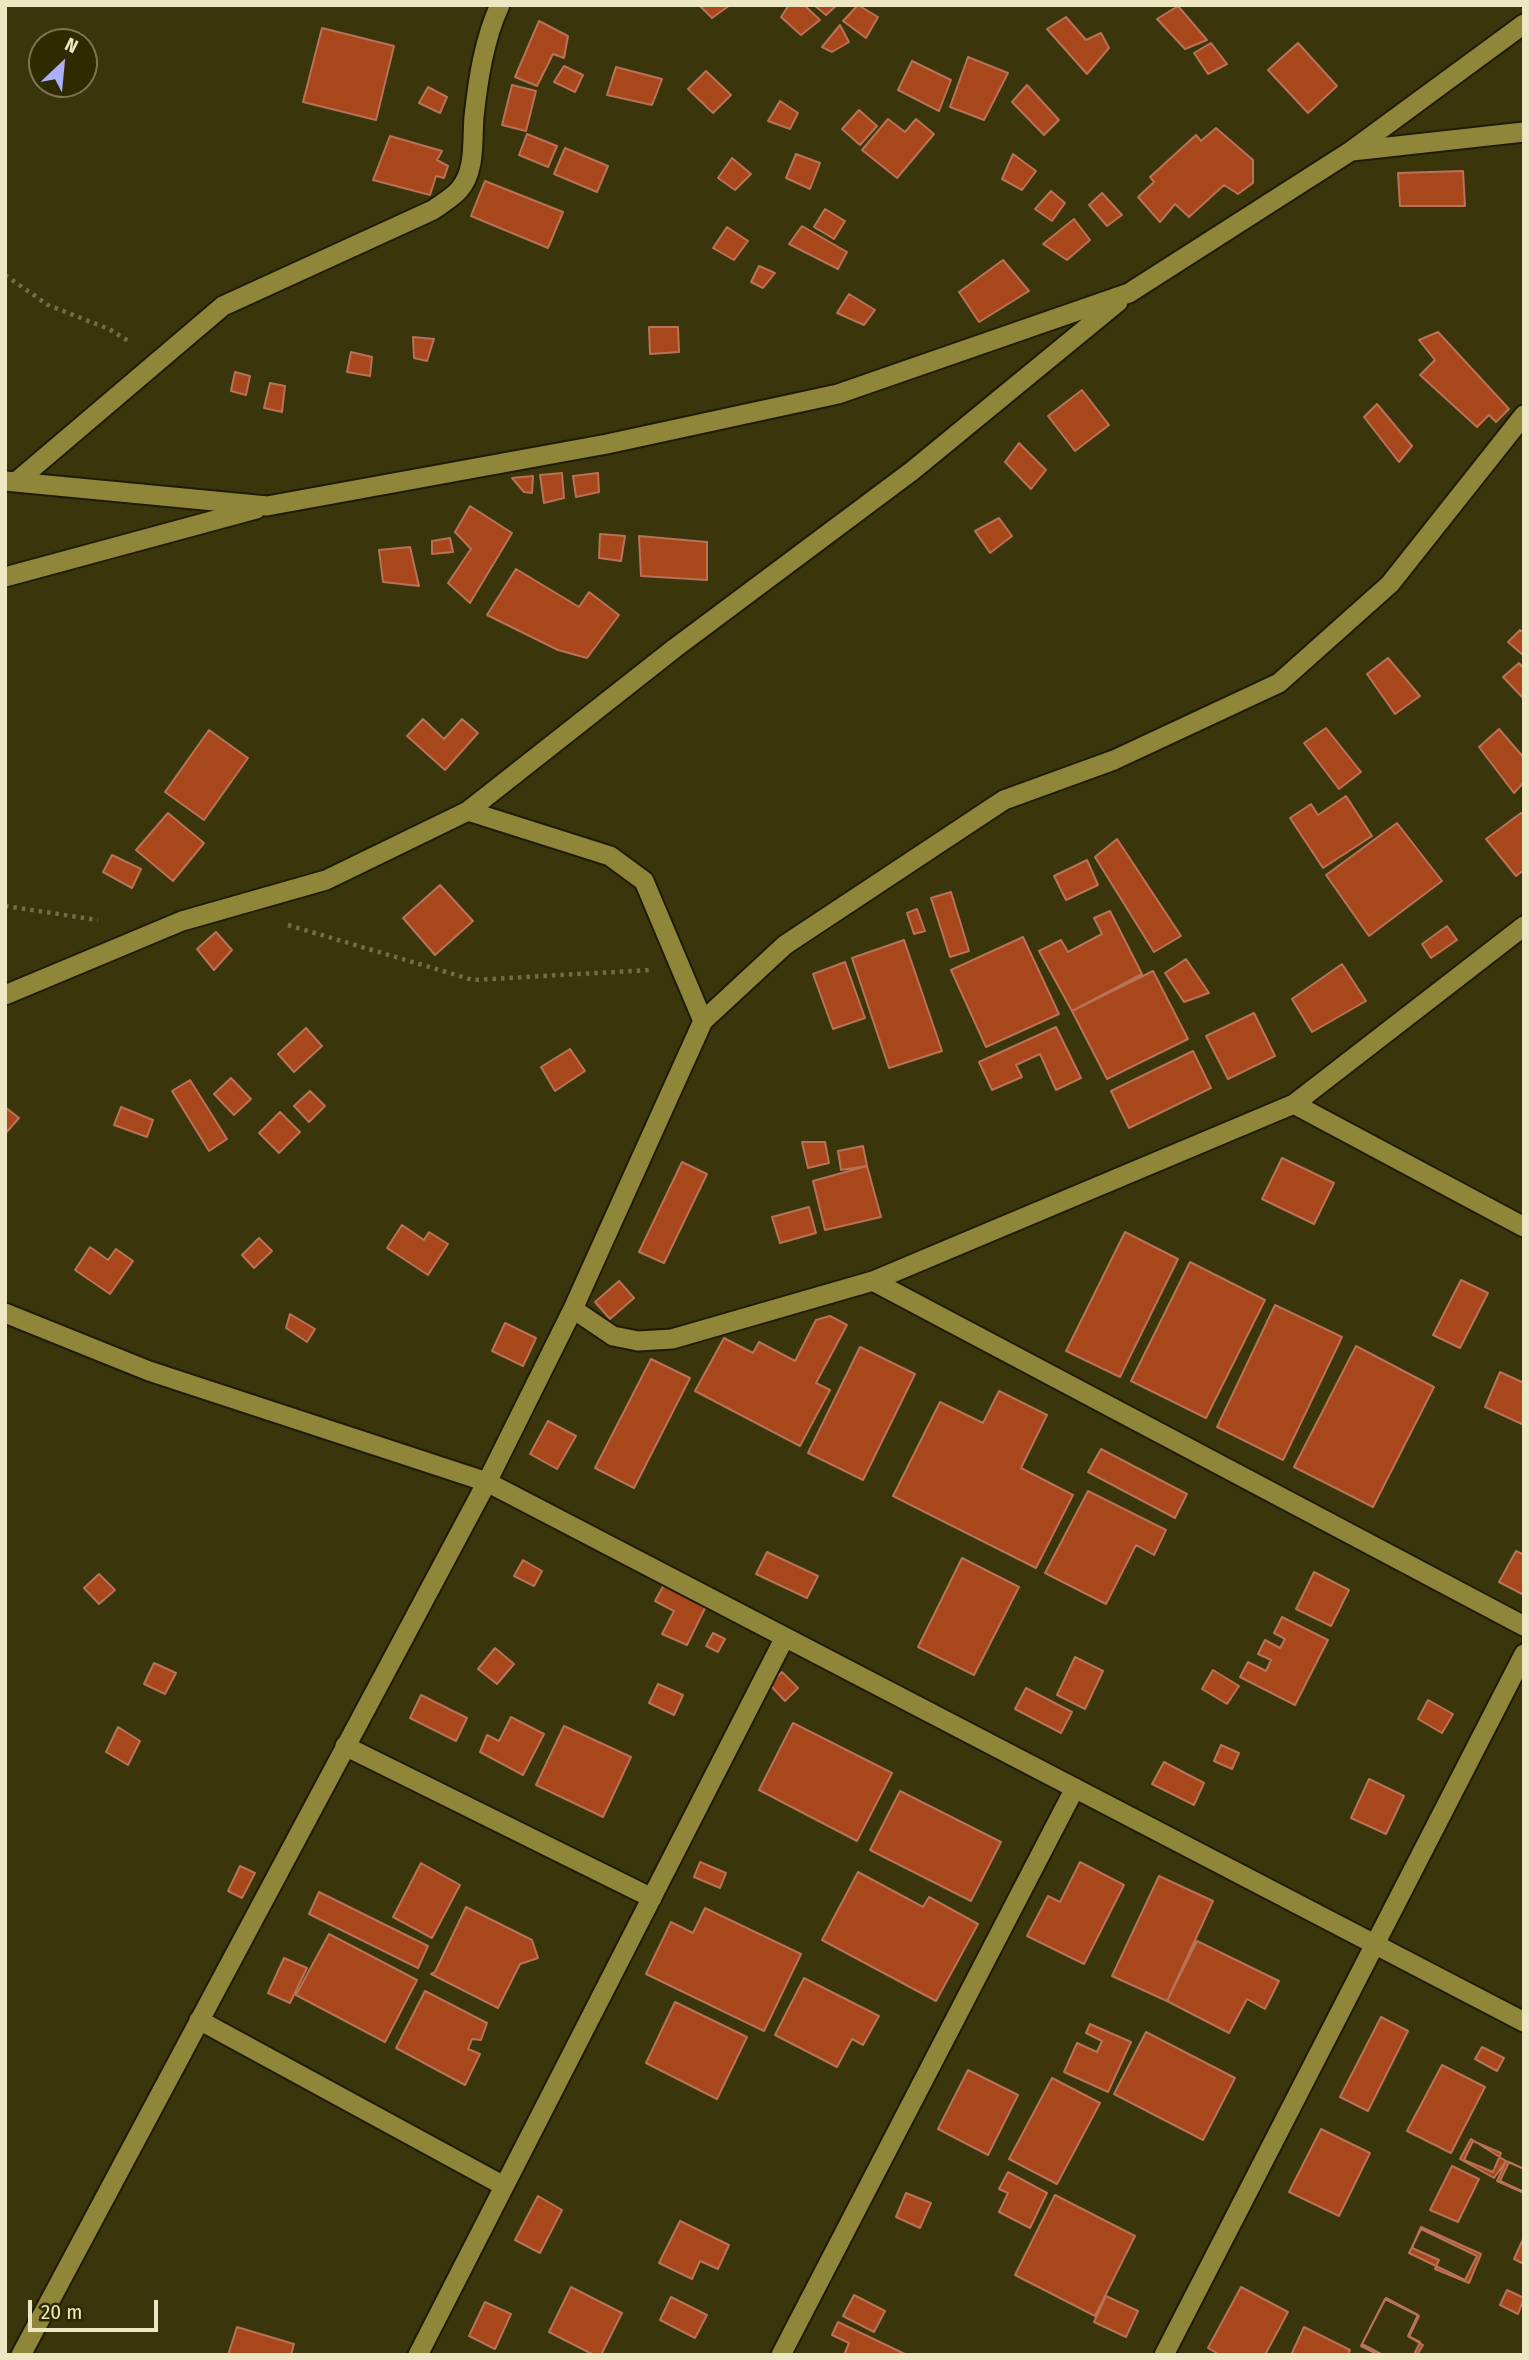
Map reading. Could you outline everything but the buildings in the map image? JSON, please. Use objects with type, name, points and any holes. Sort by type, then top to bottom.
[{"type":"street","points":[[10,481],[146,372],[223,306],[433,210],[460,189],[471,167],[474,116],[482,65],[493,19],[500,5]]},
{"type":"street","points":[[5,995],[183,922],[326,880],[468,811],[675,648],[912,471],[1129,293],[1351,151],[1524,24]]},
{"type":"street","points":[[1351,151],[1524,132]]},
{"type":"street","points":[[5,577],[267,506],[607,444],[838,394],[1129,293]]},
{"type":"street","points":[[20,2355],[487,1482],[573,1309],[702,1021],[785,945],[1004,800],[1114,760],[1279,683],[1390,584],[1524,415]]},
{"type":"street","points":[[10,481],[267,506]]},
{"type":"street","points":[[468,811],[610,856],[644,881],[702,1021]]},
{"type":"street","points":[[573,1309],[612,1336],[638,1341],[672,1339],[873,1281],[1294,1104],[1524,926]]},
{"type":"street","points":[[1294,1104],[1524,1227]]},
{"type":"street","points":[[873,1281],[1524,1626]]},
{"type":"street","points":[[5,1313],[149,1371],[487,1482],[1524,2022]]},
{"type":"street","points":[[418,2355],[785,1637]]},
{"type":"street","points":[[1164,2355],[1524,1654]]},
{"type":"street","points":[[345,1746],[652,1898]]},
{"type":"street","points":[[781,2355],[1075,1788]]},
{"type":"street","points":[[199,2020],[504,2186]]},
{"type":"path","points":[[5,275],[48,305],[109,329],[132,344],[146,372]]},
{"type":"path","points":[[5,906],[103,920]]},
{"type":"path","points":[[277,922],[473,980],[681,968]]}]
